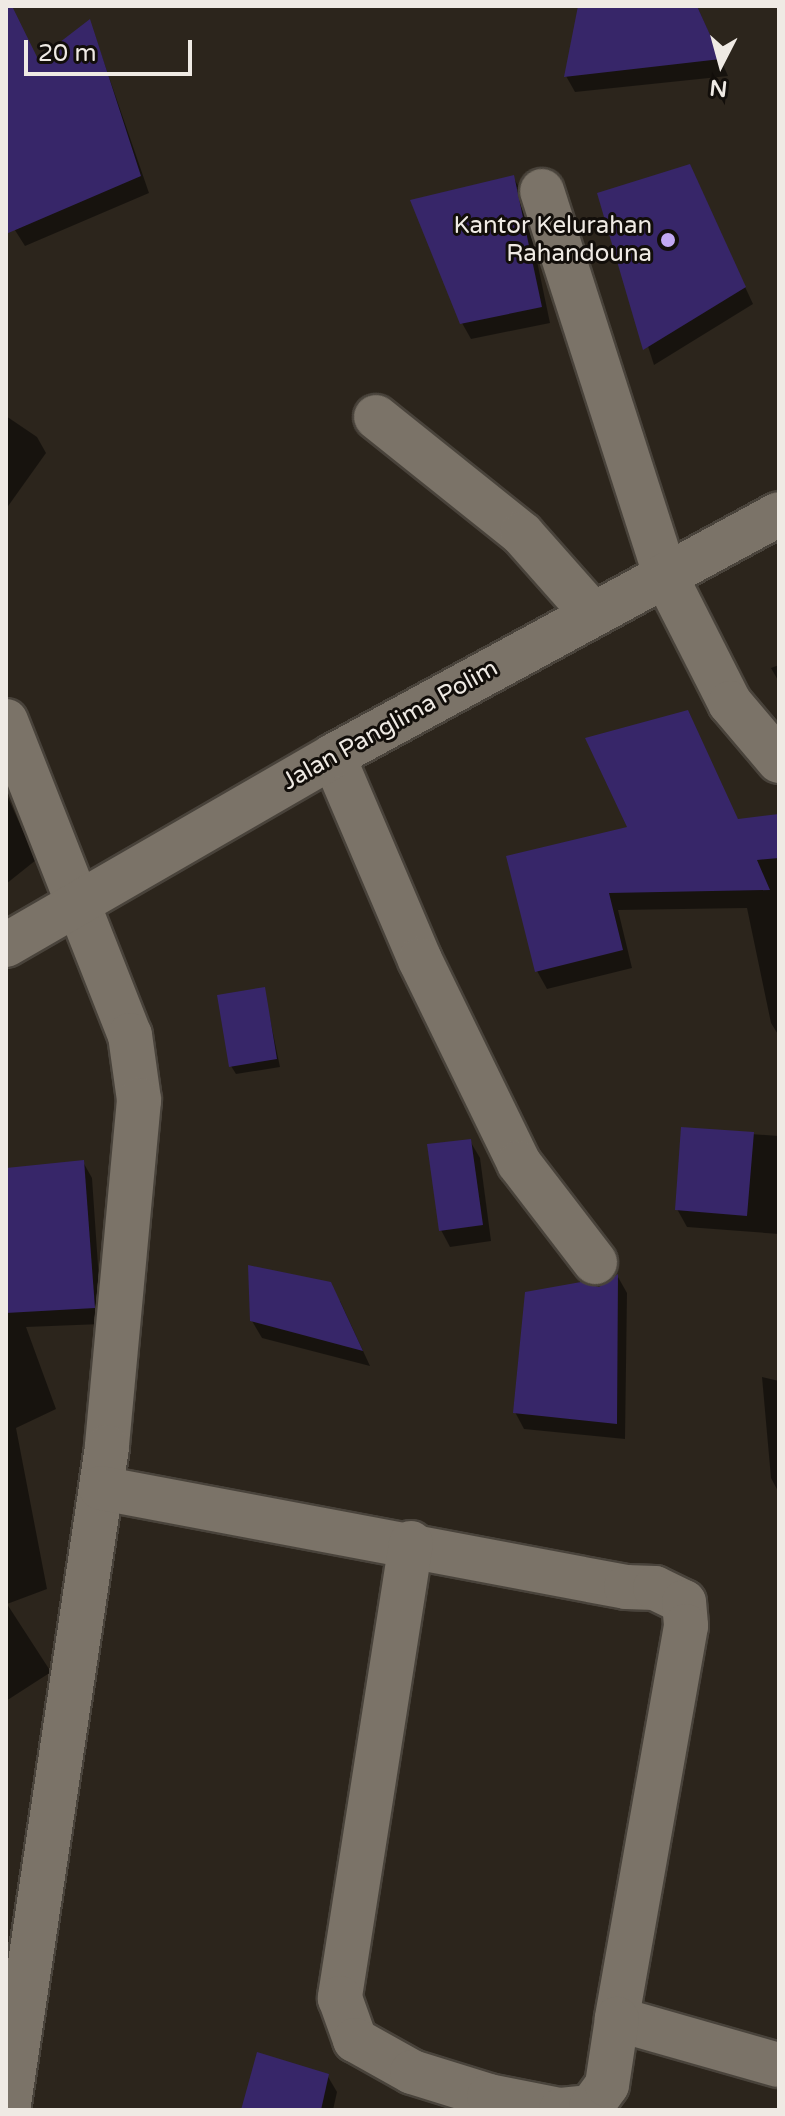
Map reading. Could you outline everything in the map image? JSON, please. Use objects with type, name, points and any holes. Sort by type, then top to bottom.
[{"type":"street","points":[[542,191],[665,575],[730,703],[779,761]]},
{"type":"street","points":[[376,417],[522,534],[591,612]]},
{"type":"street","name":"Jalan Panglima Polim","points":[[6,945],[333,756],[591,612],[779,514]]},
{"type":"street","points":[[6,721],[130,1035],[139,1100],[101,1488],[8,2110]]},
{"type":"street","points":[[333,756],[426,973],[519,1163],[595,1262]]},
{"type":"street","points":[[101,1488],[411,1543],[626,1587],[655,1588],[684,1602],[686,1626],[607,2085],[591,2107],[560,2110],[489,2096],[412,2072],[355,2040],[340,1998],[411,1543]]},
{"type":"street","points":[[617,2019],[779,2065]]},
{"type":"building","points":[[6,6],[12,6],[38,59],[90,19],[141,176],[6,234]]},
{"type":"building","points":[[578,6],[697,6],[721,59],[564,77]]},
{"type":"building","name":"Kantor Kelurahan Rahandouna","points":[[690,164],[746,287],[643,350],[597,193]]},
{"type":"building","points":[[514,175],[542,307],[460,324],[410,200]]},
{"type":"building","points":[[688,710],[738,819],[779,814],[779,858],[757,860],[770,890],[609,893],[623,950],[535,972],[506,856],[627,827],[585,738]]},
{"type":"building","points":[[265,987],[277,1059],[229,1067],[217,995]]},
{"type":"building","points":[[681,1127],[754,1132],[747,1216],[675,1210]]},
{"type":"building","points":[[471,1139],[483,1225],[439,1231],[427,1144]]},
{"type":"building","points":[[84,1160],[95,1308],[6,1313],[6,1168]]},
{"type":"building","points":[[248,1265],[331,1282],[363,1351],[250,1321]]},
{"type":"building","points":[[618,1274],[617,1424],[513,1413],[525,1292],[581,1282],[599,1287]]},
{"type":"building","points":[[257,2052],[329,2074],[321,2110],[241,2110]]},
{"type":"place","name":"Kantor Kelurahan Rahandouna","points":[[668,240]]}]
